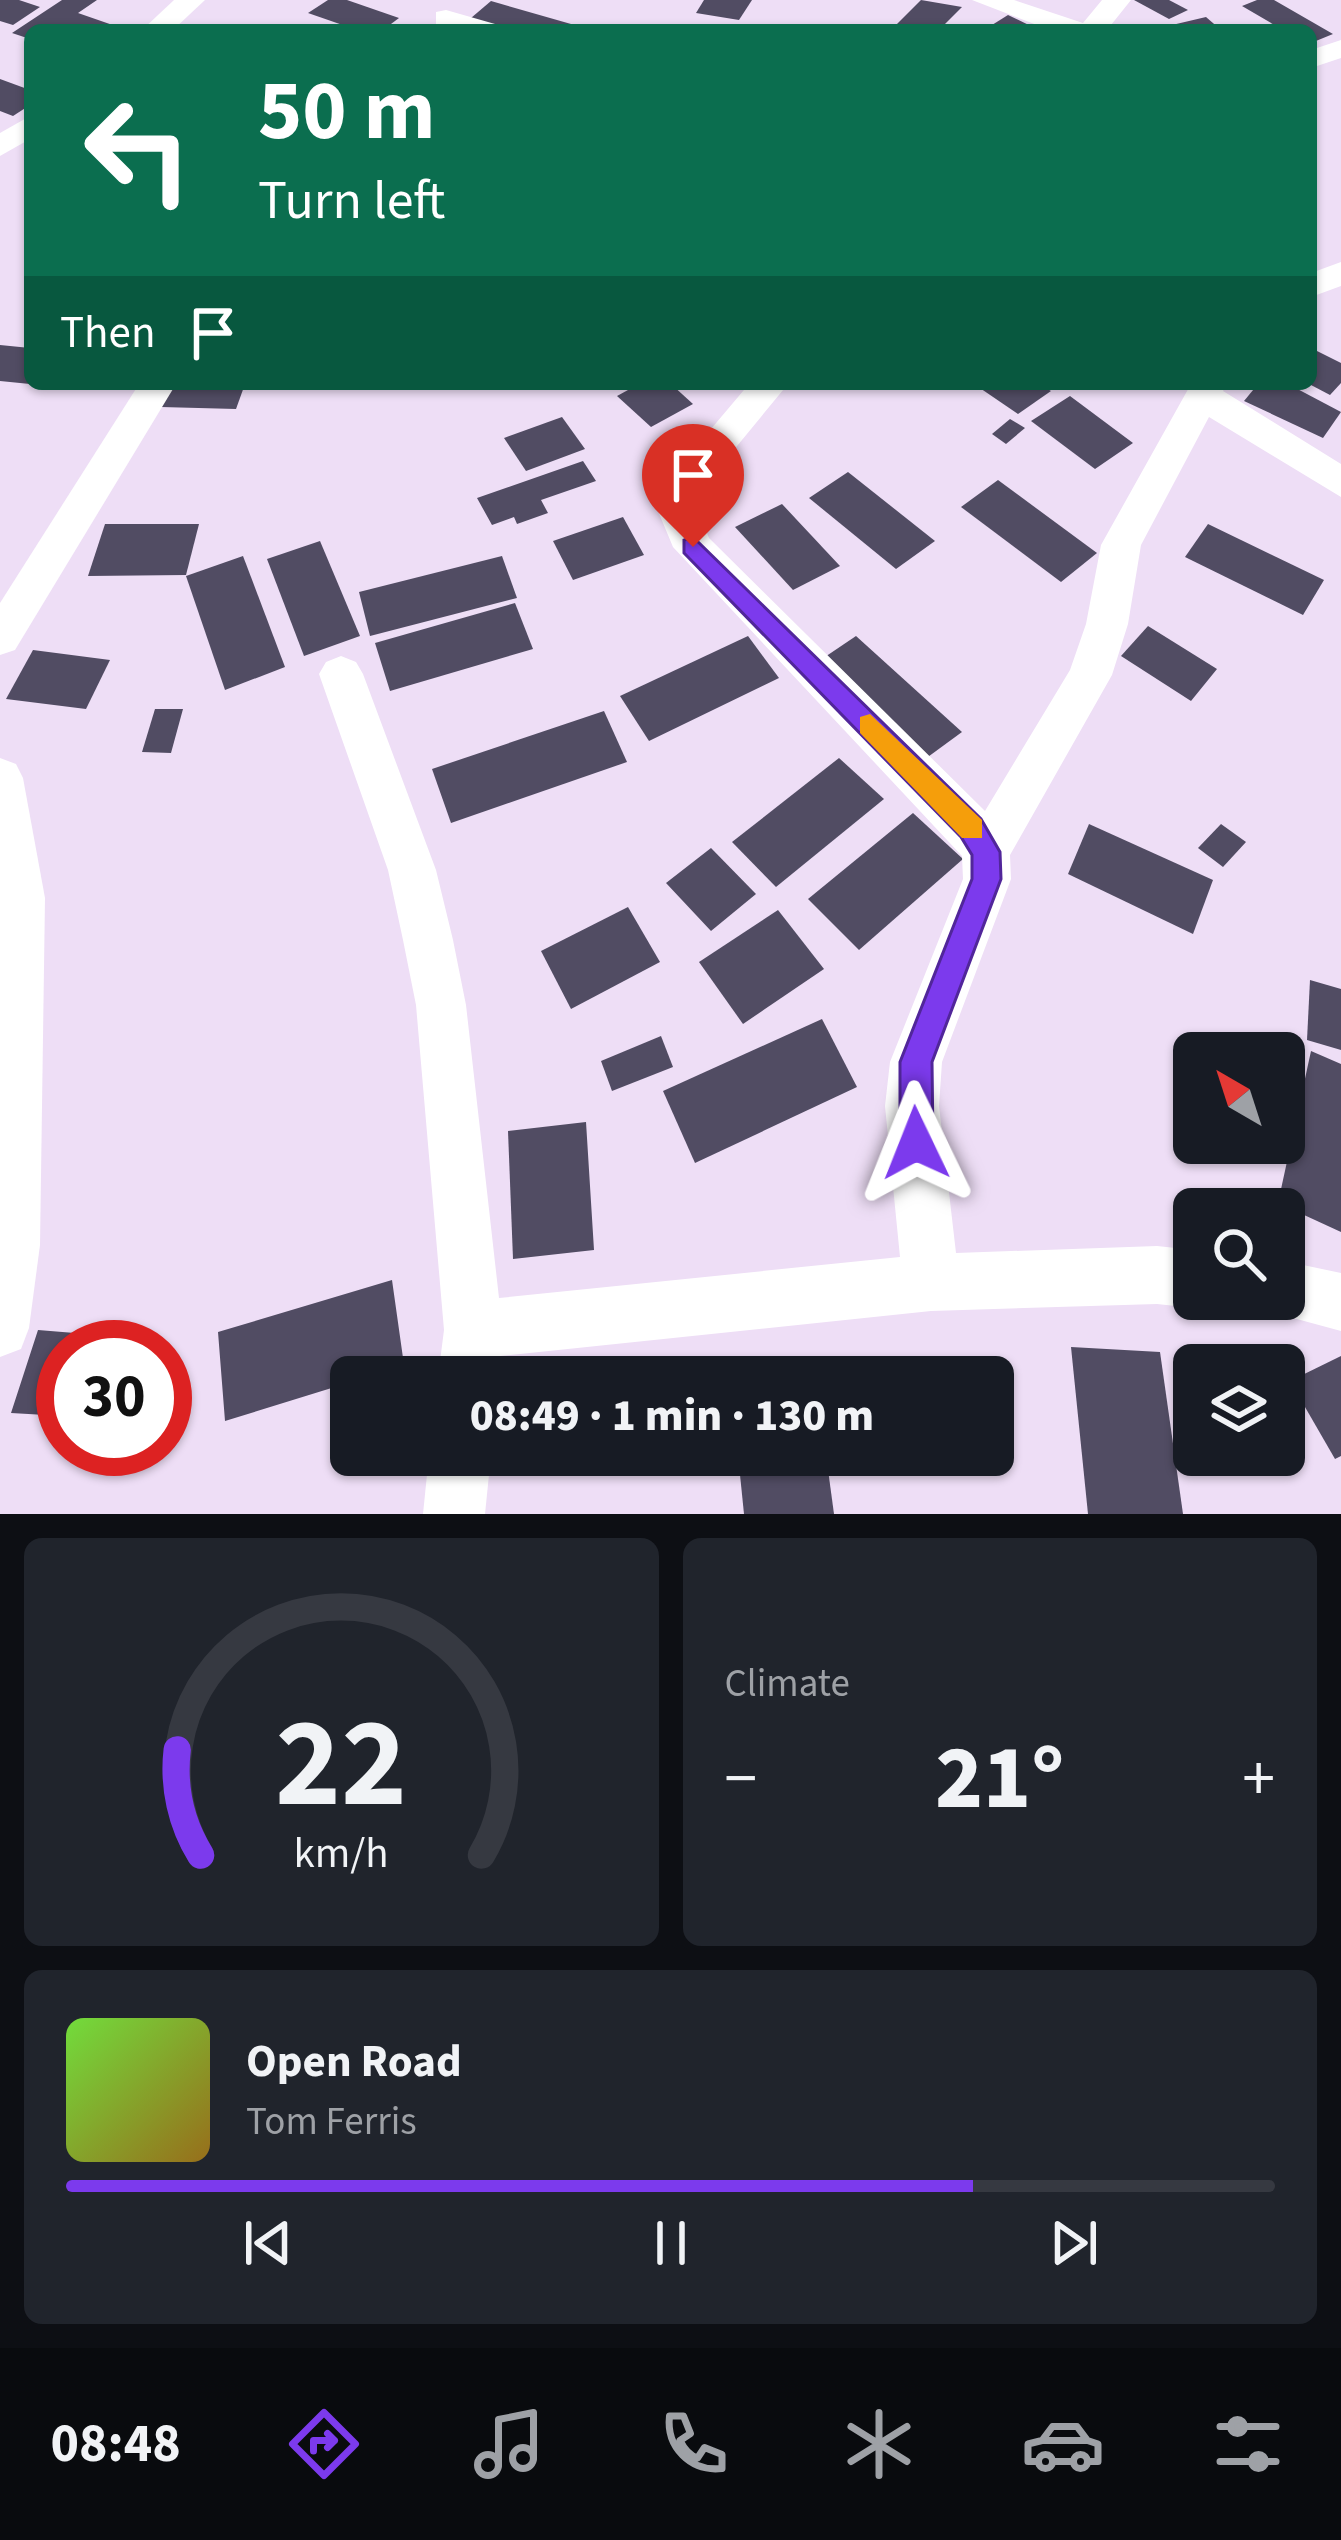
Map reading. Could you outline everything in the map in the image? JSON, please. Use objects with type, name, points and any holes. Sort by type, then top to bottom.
[{"type":"street","points":[[163,24],[191,0]]},
{"type":"street","points":[[986,0],[1060,24]]},
{"type":"street","points":[[1097,24],[1117,0]]},
{"type":"street","points":[[0,147],[24,129]]},
{"type":"street","points":[[0,638],[154,390]]},
{"type":"street","points":[[765,390],[681,487],[678,511],[693,547],[971,828],[986,852],[987,879],[916,1062],[912,1106],[931,1282]]},
{"type":"street","points":[[986,852],[1090,675],[1107,624],[1121,545],[1206,390],[1341,483]]},
{"type":"street","points":[[341,674],[412,870],[433,962],[471,1354],[931,1282],[1173,1277]]},
{"type":"street","points":[[0,778],[21,898],[12,1245],[0,1328]]},
{"type":"street","points":[[1305,1295],[1341,1303]]},
{"type":"street","points":[[454,1514],[458,1476]]},
{"type":"building","points":[[0,0],[40,7],[13,25],[0,21]]},
{"type":"building","points":[[62,0],[97,0],[78,13],[110,24],[26,24]]},
{"type":"building","points":[[328,0],[347,0],[399,18],[391,24],[340,24],[308,13]]},
{"type":"building","points":[[704,0],[752,0],[739,20],[696,13]]},
{"type":"building","points":[[921,0],[962,7],[945,24],[897,24]]},
{"type":"building","points":[[1134,0],[1169,0],[1188,10],[1169,19]]},
{"type":"building","points":[[1274,0],[1316,24],[1273,24],[1242,6]]},
{"type":"building","points":[[491,1],[571,24],[492,24],[471,18]]},
{"type":"building","points":[[1008,15],[1027,24],[994,24]]},
{"type":"building","points":[[1206,17],[1214,24],[1176,24]]},
{"type":"building","points":[[1317,25],[1333,34],[1317,41]]},
{"type":"building","points":[[0,79],[24,88],[24,109],[13,116],[0,111]]},
{"type":"building","points":[[0,345],[24,347],[24,383],[0,381]]},
{"type":"building","points":[[1317,351],[1341,363],[1341,383],[1330,395],[1317,388]]},
{"type":"building","points":[[167,390],[243,390],[236,409],[161,407]]},
{"type":"building","points":[[628,390],[678,390],[693,404],[651,427],[617,396]]},
{"type":"building","points":[[983,390],[1051,391],[1018,414]]},
{"type":"building","points":[[1253,390],[1299,390],[1341,412],[1323,438],[1244,401]]},
{"type":"building","points":[[1070,396],[1133,443],[1095,469],[1031,421]]},
{"type":"building","points":[[562,417],[585,449],[526,471],[504,438]]},
{"type":"building","points":[[1010,419],[1025,428],[1006,444],[992,434]]},
{"type":"building","points":[[583,461],[596,481],[541,500],[548,513],[517,524],[514,517],[492,525],[477,498]]},
{"type":"building","points":[[848,472],[935,541],[896,569],[809,498]]},
{"type":"building","points":[[998,480],[1097,553],[1061,582],[961,507]]},
{"type":"building","points":[[782,504],[840,566],[793,590],[735,527]]},
{"type":"building","points":[[623,517],[644,555],[573,580],[553,541]]},
{"type":"building","points":[[105,524],[199,524],[186,575],[88,576]]},
{"type":"building","points":[[1208,524],[1324,580],[1303,615],[1185,557]]},
{"type":"building","points":[[320,541],[360,636],[304,656],[267,559]]},
{"type":"building","points":[[243,556],[285,667],[225,690],[186,576]]},
{"type":"building","points":[[502,556],[517,598],[370,636],[359,592]]},
{"type":"building","points":[[515,603],[533,649],[390,691],[375,643]]},
{"type":"building","points":[[1148,626],[1217,669],[1191,701],[1121,656]]},
{"type":"building","points":[[748,636],[779,678],[649,741],[620,696]]},
{"type":"building","points":[[856,636],[962,732],[921,762],[816,663]]},
{"type":"building","points":[[33,650],[110,660],[86,709],[6,699]]},
{"type":"building","points":[[155,709],[183,709],[171,753],[142,752]]},
{"type":"building","points":[[604,711],[627,762],[451,823],[432,769]]},
{"type":"building","points":[[839,758],[884,799],[776,887],[732,842]]},
{"type":"building","points":[[913,813],[963,859],[859,950],[808,899]]},
{"type":"building","points":[[1089,824],[1213,880],[1193,934],[1068,874]]},
{"type":"building","points":[[1221,824],[1246,842],[1223,867],[1198,848]]},
{"type":"building","points":[[711,848],[756,894],[711,931],[666,883]]},
{"type":"building","points":[[628,907],[660,962],[571,1009],[541,951]]},
{"type":"building","points":[[778,910],[824,969],[743,1024],[699,962]]},
{"type":"building","points":[[1310,980],[1341,989],[1341,1050],[1307,1040]]},
{"type":"building","points":[[822,1019],[857,1087],[695,1163],[663,1091]]},
{"type":"building","points":[[661,1036],[673,1067],[612,1091],[601,1061]]},
{"type":"building","points":[[1311,1051],[1341,1064],[1341,1232],[1305,1215],[1305,1188],[1281,1188],[1286,1164],[1305,1164],[1305,1079]]},
{"type":"building","points":[[586,1122],[594,1250],[513,1259],[508,1131]]},
{"type":"building","points":[[392,1280],[403,1356],[330,1356],[330,1388],[225,1421],[218,1332]]},
{"type":"building","points":[[36,1336],[36,1414],[11,1413]]},
{"type":"building","points":[[1071,1347],[1160,1352],[1173,1476],[1178,1476],[1183,1514],[1088,1514]]},
{"type":"building","points":[[1341,1356],[1341,1456],[1335,1459],[1305,1407],[1305,1374]]},
{"type":"building","points":[[740,1476],[829,1476],[834,1514],[744,1514]]},
{"type":"slow traffic","points":[[870,725],[972,829]]},
{"type":"route","points":[[693,547],[971,828],[986,852],[987,879],[916,1062],[912,1106],[916,1143]]}]
